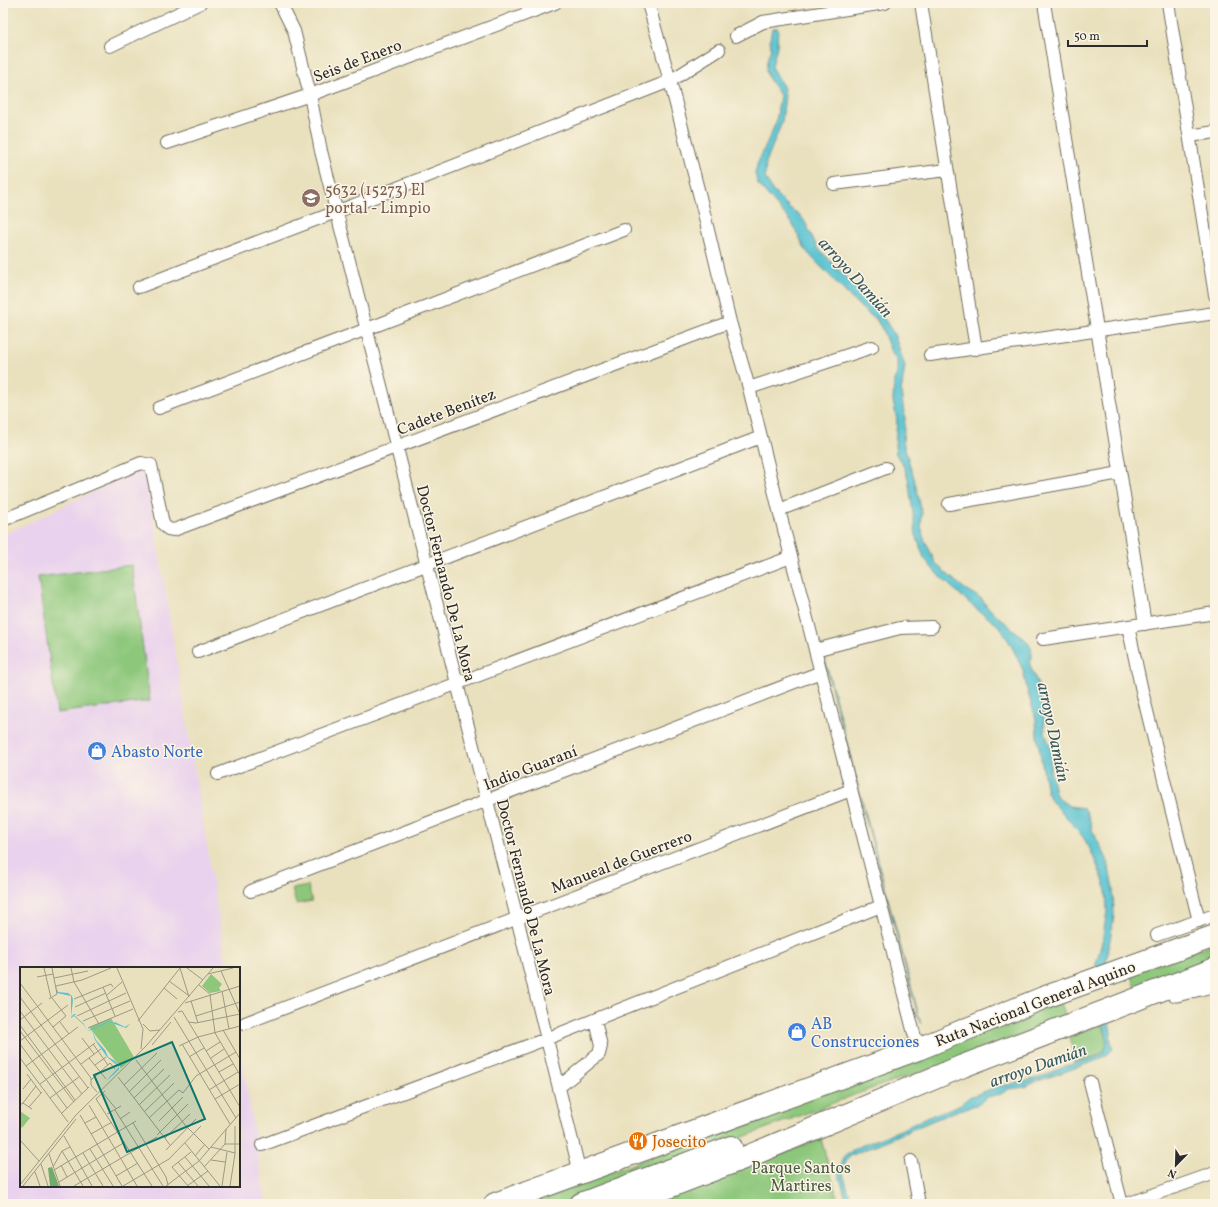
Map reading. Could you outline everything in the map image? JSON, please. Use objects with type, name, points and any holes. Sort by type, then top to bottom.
[{"type":"highway","points":[[1185,946],[1202,933],[1207,923]]},
{"type":"highway","name":"Ruta Nacional General Aquino","points":[[495,1204],[918,1049],[1043,998],[1215,936]]},
{"type":"highway","name":"Ruta Nacional General Aquino","points":[[624,1204],[749,1156],[883,1098],[963,1066],[1215,969]]},
{"type":"highway","points":[[581,1204],[881,1089],[963,1066]]},
{"type":"highway","points":[[519,1204],[576,1174]]},
{"type":"main road","points":[[1153,992],[1176,992],[1215,982]]},
{"type":"street","points":[[110,46],[200,3]]},
{"type":"street","name":"Doctor Fernando De La Mora","points":[[280,3],[294,31],[336,212],[559,1087],[576,1174]]},
{"type":"street","name":"Seis de Enero","points":[[168,143],[310,95],[555,3]]},
{"type":"street","points":[[648,3],[701,201],[730,322],[749,388],[918,1049]]},
{"type":"street","points":[[736,36],[763,22],[885,3]]},
{"type":"street","points":[[921,3],[976,348]]},
{"type":"street","points":[[1044,3],[1145,624]]},
{"type":"street","points":[[1168,3],[1215,295]]},
{"type":"street","points":[[139,287],[336,212],[670,81],[719,50]]},
{"type":"street","points":[[1190,136],[1215,132]]},
{"type":"street","points":[[834,184],[947,170]]},
{"type":"street","points":[[159,408],[624,230]]},
{"type":"street","points":[[930,355],[1215,313]]},
{"type":"street","name":"Cadete Benítez","points":[[3,520],[141,463],[146,463],[151,465],[163,524],[174,530],[730,322]]},
{"type":"street","points":[[749,388],[872,347]]},
{"type":"street","points":[[198,652],[761,438]]},
{"type":"street","points":[[779,510],[886,468]]},
{"type":"street","points":[[949,504],[1120,473]]},
{"type":"street","points":[[218,774],[791,557]]},
{"type":"street","points":[[1043,639],[1215,613]]},
{"type":"street","points":[[1128,626],[1144,699],[1207,923]]},
{"type":"street","points":[[815,650],[900,628],[932,627]]},
{"type":"street","name":"Indio Guaraní","points":[[251,891],[821,672]]},
{"type":"street","name":"Manueal de Guerrero","points":[[245,1023],[851,790]]},
{"type":"street","points":[[262,1145],[546,1039],[881,906]]},
{"type":"street","points":[[1157,936],[1207,923],[1215,915]]},
{"type":"street","points":[[559,1087],[598,1054],[601,1046],[595,1020]]},
{"type":"street","points":[[1090,1082],[1122,1204]]},
{"type":"street","points":[[911,1161],[920,1204]]},
{"type":"street","points":[[1127,1204],[1215,1174]]},
{"type":"shaded area","name":"Abasto Norte","points":[[145,467],[227,967],[20,967],[20,1187],[240,1187],[240,1046],[266,1204],[3,1204],[3,535]]},
{"type":"green space","points":[[132,565],[150,701],[57,713],[38,577]]},
{"type":"green space","points":[[308,886],[312,901],[296,904],[292,889]]},
{"type":"green space","points":[[1215,943],[1215,962],[1137,991],[1131,973]]},
{"type":"green space","points":[[1060,1000],[1066,1018],[946,1064],[873,1088],[566,1204],[534,1204],[583,1183]]},
{"type":"green space","points":[[1102,1024],[1107,1040],[1104,1051],[1095,1057],[1073,1062],[1074,1059],[1070,1037]]},
{"type":"green space","name":"Parque Santos Martires","points":[[821,1139],[839,1204],[647,1204]]},
{"type":"water","points":[[772,28],[778,28],[777,46],[772,66],[783,86],[785,95],[782,122],[766,162],[765,177],[772,190],[791,209],[800,215],[817,247],[883,317],[894,334],[905,366],[901,392],[905,419],[903,440],[904,446],[914,478],[922,513],[921,525],[923,536],[935,562],[965,589],[982,599],[987,607],[1027,641],[1031,648],[1032,654],[1030,665],[1038,685],[1043,707],[1045,732],[1051,750],[1050,770],[1055,793],[1058,798],[1069,806],[1084,808],[1086,811],[1092,830],[1107,859],[1113,888],[1114,916],[1106,964],[1095,968],[1102,942],[1107,911],[1106,891],[1103,879],[1083,837],[1052,802],[1047,792],[1037,736],[1036,719],[1027,690],[1023,670],[1010,643],[999,626],[975,608],[936,573],[924,558],[916,535],[908,478],[904,467],[896,454],[895,446],[897,420],[893,401],[894,380],[897,374],[897,360],[891,352],[882,329],[876,319],[852,299],[806,251],[792,223],[758,184],[755,174],[757,165],[776,122],[780,95],[769,79],[766,71],[771,48],[770,39]]},
{"type":"water","points":[[825,660],[921,1024],[920,1023]]},
{"type":"water","points":[[1109,1022],[1111,1033],[1110,1038],[1113,1049],[1098,1060],[1035,1082],[1026,1087],[1008,1089],[1001,1094],[987,1097],[976,1105],[934,1120],[850,1156],[842,1168],[853,1204],[848,1204],[838,1172],[838,1168],[845,1155],[856,1148],[905,1128],[931,1115],[961,1104],[969,1097],[1000,1086],[1024,1082],[1046,1075],[1066,1066],[1099,1056],[1105,1049],[1107,1041],[1103,1024]]},
{"type":"place","name":"5632 (15273) El portal - Limpio","points":[[311,198]]},
{"type":"place","name":"Abasto Norte","points":[[97,751]]},
{"type":"place","name":"AB Construcciones","points":[[797,1032]]},
{"type":"place","name":"Josecito","points":[[638,1141]]},
{"type":"water label","name":"arroyo Damián","points":[[856,277]]},
{"type":"water label","name":"arroyo Damián","points":[[1054,732]]},
{"type":"water label","name":"arroyo Damián","points":[[1038,1065]]}]
